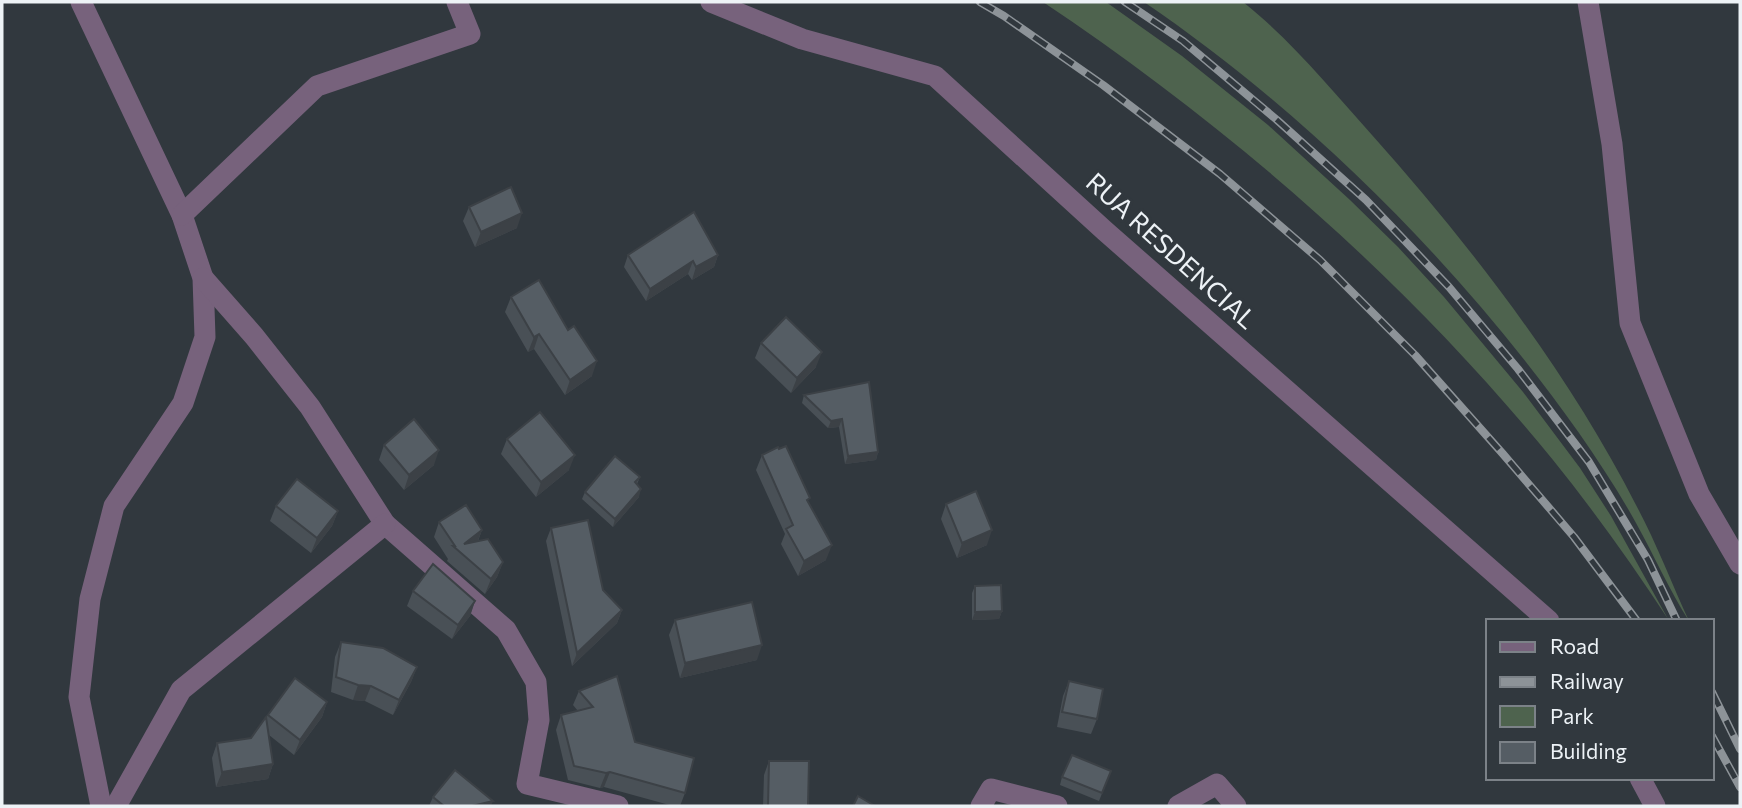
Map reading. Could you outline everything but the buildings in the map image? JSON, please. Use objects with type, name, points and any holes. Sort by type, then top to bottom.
[{"type":"street","points":[[81,2],[182,215],[203,278],[205,337],[183,403],[114,506],[90,599],[79,697],[101,806]]},
{"type":"street","points":[[182,215],[317,86],[470,34],[457,2]]},
{"type":"street","name":"RUA RESDENCIAL","points":[[711,2],[802,39],[935,76],[1115,240],[1547,619]]},
{"type":"street","points":[[1588,2],[1612,145],[1630,323],[1699,494],[1740,564]]},
{"type":"street","points":[[203,278],[254,336],[310,407],[385,524],[506,630],[536,682],[539,720],[527,784],[618,806]]},
{"type":"street","points":[[116,806],[181,690],[385,524]]},
{"type":"street","points":[[1641,780],[1655,806]]},
{"type":"street","points":[[1178,806],[1217,784],[1236,806]]},
{"type":"street","points":[[981,806],[991,789],[1057,806]]},
{"type":"green space","points":[[1043,2],[1106,2],[1182,56],[1268,125],[1398,247],[1444,297],[1523,392],[1580,468],[1611,516],[1668,619],[1641,578],[1553,460],[1498,395],[1378,271],[1315,212],[1183,102]]},
{"type":"green space","points":[[1144,2],[1243,2],[1294,49],[1372,135],[1481,266],[1549,359],[1609,455],[1657,548],[1688,619],[1643,535],[1601,466],[1534,372],[1485,312],[1380,198],[1266,94],[1206,46]]},
{"type":"railway","points":[[980,2],[1103,85],[1220,174],[1320,260],[1415,355],[1503,454],[1574,537],[1636,619]]},
{"type":"railway","points":[[1125,2],[1183,41],[1277,120],[1366,200],[1449,287],[1518,369],[1589,462],[1648,560],[1676,619]]},
{"type":"railway","points":[[1714,696],[1740,749]]},
{"type":"railway","points":[[1714,740],[1740,787]]}]
